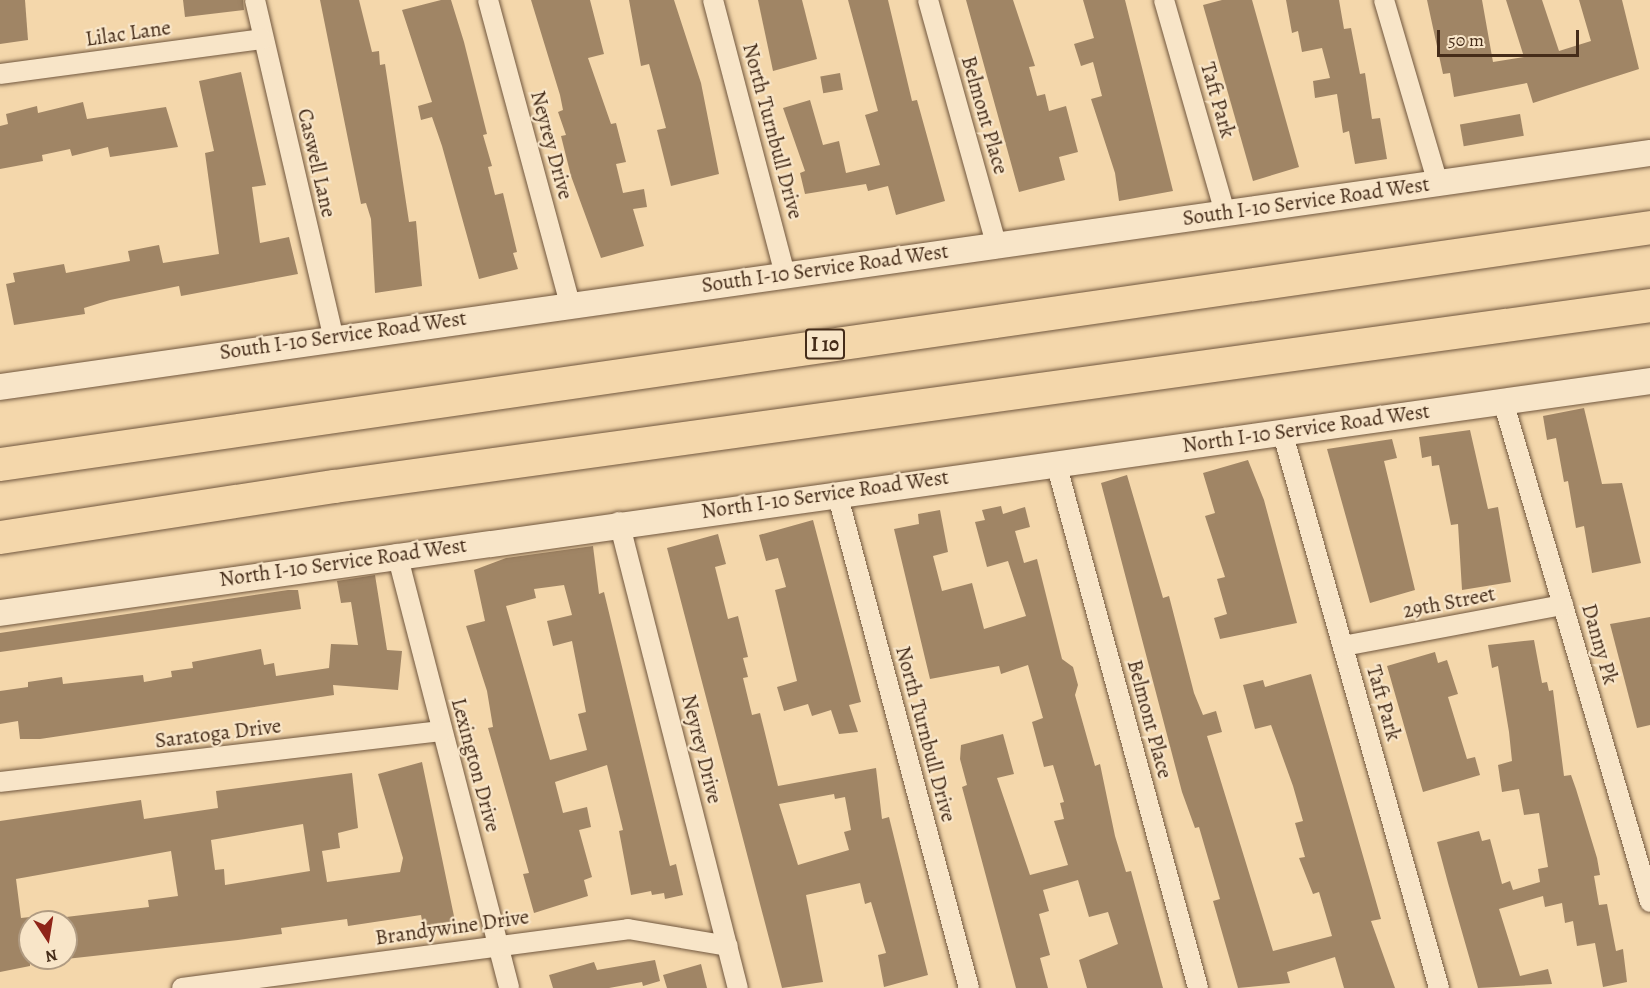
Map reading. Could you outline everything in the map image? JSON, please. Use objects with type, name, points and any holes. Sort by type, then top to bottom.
[{"type":"highway","name":"I 10","points":[[0,464],[1650,226]]},
{"type":"highway","points":[[0,537],[358,483],[1650,305]]},
{"type":"street","name":"Caswell Lane","points":[[255,0],[333,336]]},
{"type":"street","name":"Neyrey Drive","points":[[488,0],[570,303]]},
{"type":"street","name":"North Turnbull Drive","points":[[713,0],[785,274]]},
{"type":"street","name":"Belmont Place","points":[[928,0],[996,244]]},
{"type":"street","name":"Taft Park","points":[[1164,0],[1225,213]]},
{"type":"street","points":[[1384,0],[1438,183]]},
{"type":"street","name":"Lilac Lane","points":[[0,74],[263,39]]},
{"type":"street","name":"South I-10 Service Road West","points":[[0,387],[333,336],[1650,153]]},
{"type":"street","name":"North I-10 Service Road West","points":[[0,613],[619,522],[1650,381]]},
{"type":"street","name":"Danny Pk","points":[[1503,401],[1650,902]]},
{"type":"street","name":"Taft Park","points":[[1281,431],[1344,646],[1439,988]]},
{"type":"street","name":"Belmont Place","points":[[1056,463],[1198,988]]},
{"type":"street","name":"North Turnbull Drive","points":[[837,493],[969,988]]},
{"type":"street","name":"Neyrey Drive","points":[[619,522],[738,988]]},
{"type":"street","name":"Lexington Drive","points":[[397,554],[509,988]]},
{"type":"street","name":"29th Street","points":[[1344,646],[1563,605]]},
{"type":"street","name":"Saratoga Drive","points":[[0,782],[442,731]]},
{"type":"street","name":"Brandywine Drive","points":[[182,988],[628,929],[728,946]]},
{"type":"building","points":[[0,0],[25,0],[28,40],[0,44]]},
{"type":"building","points":[[183,0],[243,0],[244,10],[185,17]]},
{"type":"building","points":[[320,0],[359,0],[372,52],[379,51],[380,65],[385,64],[409,222],[416,221],[422,286],[375,293],[371,219],[366,203],[361,204]]},
{"type":"building","points":[[441,0],[451,0],[464,42],[487,134],[483,135],[492,166],[488,167],[495,195],[503,193],[517,252],[513,253],[518,269],[479,279],[432,117],[421,120],[418,106],[432,102],[402,10]]},
{"type":"building","points":[[531,0],[590,0],[604,54],[588,58],[611,124],[616,123],[626,162],[616,164],[623,193],[644,189],[647,207],[633,209],[644,246],[601,258],[571,176],[561,136],[566,135],[558,112],[563,110],[560,95]]},
{"type":"building","points":[[629,0],[674,0],[701,83],[719,174],[671,186],[657,130],[666,128],[649,64],[641,66]]},
{"type":"building","points":[[758,0],[802,0],[817,59],[773,71]]},
{"type":"building","points":[[848,0],[888,0],[912,101],[917,100],[945,201],[896,215],[888,186],[868,191],[866,184],[805,194],[800,173],[805,171],[783,108],[810,100],[823,145],[839,141],[846,173],[880,165],[865,115],[878,111]]},
{"type":"building","points":[[966,0],[1013,0],[1035,66],[1029,67],[1037,96],[1045,94],[1049,111],[1066,106],[1078,152],[1059,157],[1065,180],[1019,192]]},
{"type":"building","points":[[1083,0],[1125,0],[1173,191],[1119,201],[1115,173],[1091,99],[1102,96],[1093,62],[1081,66],[1074,44],[1094,38]]},
{"type":"building","points":[[1222,0],[1252,0],[1299,167],[1253,181],[1203,5]]},
{"type":"building","points":[[1286,0],[1339,0],[1344,29],[1351,28],[1360,74],[1365,73],[1372,119],[1380,118],[1387,159],[1355,164],[1349,131],[1343,133],[1337,94],[1315,98],[1313,81],[1330,78],[1322,48],[1302,52],[1298,31],[1292,33]]},
{"type":"building","points":[[1427,0],[1482,0],[1493,62],[1524,57],[1506,0],[1542,0],[1559,51],[1591,41],[1579,0],[1622,0],[1639,69],[1533,103],[1527,83],[1454,97],[1450,73],[1443,74]]},
{"type":"building","points":[[241,72],[266,185],[252,187],[260,243],[289,237],[298,274],[181,296],[179,286],[110,300],[84,308],[85,314],[14,325],[6,284],[15,282],[13,273],[64,264],[66,273],[130,261],[128,251],[159,245],[163,263],[219,254],[205,153],[214,151],[199,81]]},
{"type":"building","points":[[840,73],[843,90],[823,93],[820,76]]},
{"type":"building","points":[[83,102],[87,119],[166,107],[178,147],[110,157],[108,147],[72,156],[70,149],[42,155],[43,161],[0,169],[0,126],[8,124],[6,114],[37,106],[38,113]]},
{"type":"building","points":[[1520,114],[1524,136],[1464,146],[1460,125]]},
{"type":"building","points":[[1584,408],[1602,484],[1622,483],[1641,563],[1592,573],[1584,526],[1576,528],[1568,481],[1564,482],[1556,438],[1547,440],[1543,416]]},
{"type":"building","points":[[1470,430],[1488,509],[1498,507],[1511,582],[1462,590],[1458,524],[1451,525],[1439,465],[1432,466],[1431,456],[1422,458],[1419,437]]},
{"type":"building","points":[[1392,439],[1397,458],[1384,461],[1415,590],[1370,603],[1327,449]]},
{"type":"building","points":[[1248,460],[1264,500],[1297,623],[1220,639],[1214,618],[1227,614],[1217,579],[1225,577],[1205,516],[1215,513],[1203,473]]},
{"type":"building","points":[[1127,475],[1163,598],[1169,596],[1194,693],[1203,715],[1216,711],[1222,732],[1207,736],[1273,951],[1332,936],[1319,892],[1313,894],[1299,858],[1305,857],[1295,823],[1303,821],[1293,786],[1271,725],[1255,729],[1243,685],[1263,680],[1265,687],[1311,674],[1381,919],[1371,921],[1395,988],[1344,988],[1335,957],[1287,972],[1290,983],[1238,988],[1213,901],[1220,899],[1199,827],[1195,828],[1182,792],[1101,483]]},
{"type":"building","points":[[1001,506],[1003,514],[1025,507],[1030,527],[1015,531],[1024,563],[1037,559],[1062,659],[1073,667],[1078,685],[1075,695],[1095,766],[1100,764],[1115,836],[1126,872],[1131,871],[1163,988],[1087,988],[1079,960],[1118,944],[1108,912],[1089,917],[1078,880],[1043,890],[1049,911],[1039,914],[1050,955],[1040,958],[1048,988],[1016,988],[962,787],[967,785],[960,759],[961,745],[1003,734],[1014,774],[997,778],[1030,875],[1068,865],[1054,821],[1064,819],[1060,803],[1064,802],[1053,765],[1044,767],[1032,722],[1043,718],[1028,665],[1001,674],[999,666],[930,679],[894,529],[919,524],[918,514],[940,510],[948,552],[933,556],[942,591],[972,583],[984,629],[1026,616],[1008,561],[987,567],[975,522],[985,520],[982,510]]},
{"type":"building","points":[[813,520],[861,702],[849,705],[858,732],[839,734],[831,710],[812,716],[808,704],[784,711],[777,687],[797,681],[775,590],[786,587],[778,558],[766,561],[759,535]]},
{"type":"building","points":[[718,534],[726,564],[715,567],[728,619],[738,616],[748,657],[743,658],[748,677],[743,678],[752,715],[760,713],[778,786],[876,768],[882,819],[889,817],[928,975],[884,987],[878,955],[886,953],[871,902],[865,904],[860,883],[806,895],[823,982],[782,988],[667,548]],"holes":[[[834,794],[835,799],[845,797],[851,830],[844,832],[849,850],[798,865],[779,804]]]},
{"type":"building","points":[[593,546],[599,594],[604,592],[670,866],[676,864],[683,895],[665,899],[664,893],[652,895],[651,891],[631,895],[619,831],[623,830],[607,765],[555,782],[563,813],[587,807],[591,827],[579,830],[592,877],[584,880],[588,896],[534,913],[523,874],[529,873],[488,728],[493,727],[487,691],[466,626],[485,621],[474,570],[506,558]],"holes":[[[564,585],[572,615],[547,621],[553,646],[572,641],[586,712],[578,714],[587,750],[550,760],[506,606],[536,598],[534,589]]]},
{"type":"building","points":[[375,575],[387,650],[402,651],[398,690],[333,685],[334,695],[40,739],[20,739],[18,721],[0,724],[0,691],[28,687],[28,682],[62,677],[63,684],[143,675],[144,682],[172,677],[171,671],[193,668],[192,662],[261,649],[264,665],[274,663],[276,676],[329,668],[331,644],[358,645],[351,602],[341,603],[337,581]]},
{"type":"building","points":[[298,590],[301,609],[0,652],[0,633]]},
{"type":"building","points":[[1650,617],[1650,725],[1637,728],[1610,624]]},
{"type":"building","points":[[1534,640],[1542,683],[1547,682],[1549,691],[1553,690],[1564,776],[1571,775],[1597,858],[1600,875],[1594,876],[1599,905],[1607,904],[1616,951],[1623,949],[1627,982],[1603,987],[1595,943],[1577,946],[1573,921],[1565,923],[1562,903],[1545,907],[1543,896],[1499,909],[1520,976],[1548,969],[1552,984],[1478,988],[1448,883],[1437,842],[1479,831],[1482,841],[1490,839],[1502,884],[1510,881],[1513,890],[1540,882],[1538,869],[1548,867],[1539,813],[1524,815],[1519,789],[1502,792],[1498,765],[1512,761],[1498,666],[1492,668],[1488,645]]},
{"type":"building","points":[[1435,652],[1438,663],[1447,660],[1458,694],[1448,697],[1467,759],[1475,757],[1480,775],[1423,792],[1387,666]]},
{"type":"building","points":[[422,762],[455,921],[423,926],[421,915],[348,926],[347,919],[281,928],[282,934],[78,958],[78,916],[149,907],[148,900],[178,896],[171,851],[16,879],[20,910],[18,910],[18,968],[0,972],[0,821],[141,800],[144,819],[218,808],[216,791],[352,773],[358,828],[338,833],[340,848],[322,851],[327,882],[400,872],[403,858],[378,774]],"holes":[[[303,824],[310,871],[225,885],[224,869],[215,870],[211,840]]]},
{"type":"building","points":[[655,960],[660,981],[643,986],[642,982],[609,988],[553,988],[549,975],[594,962],[597,970]]},
{"type":"building","points":[[701,964],[707,988],[667,988],[663,975]]}]
